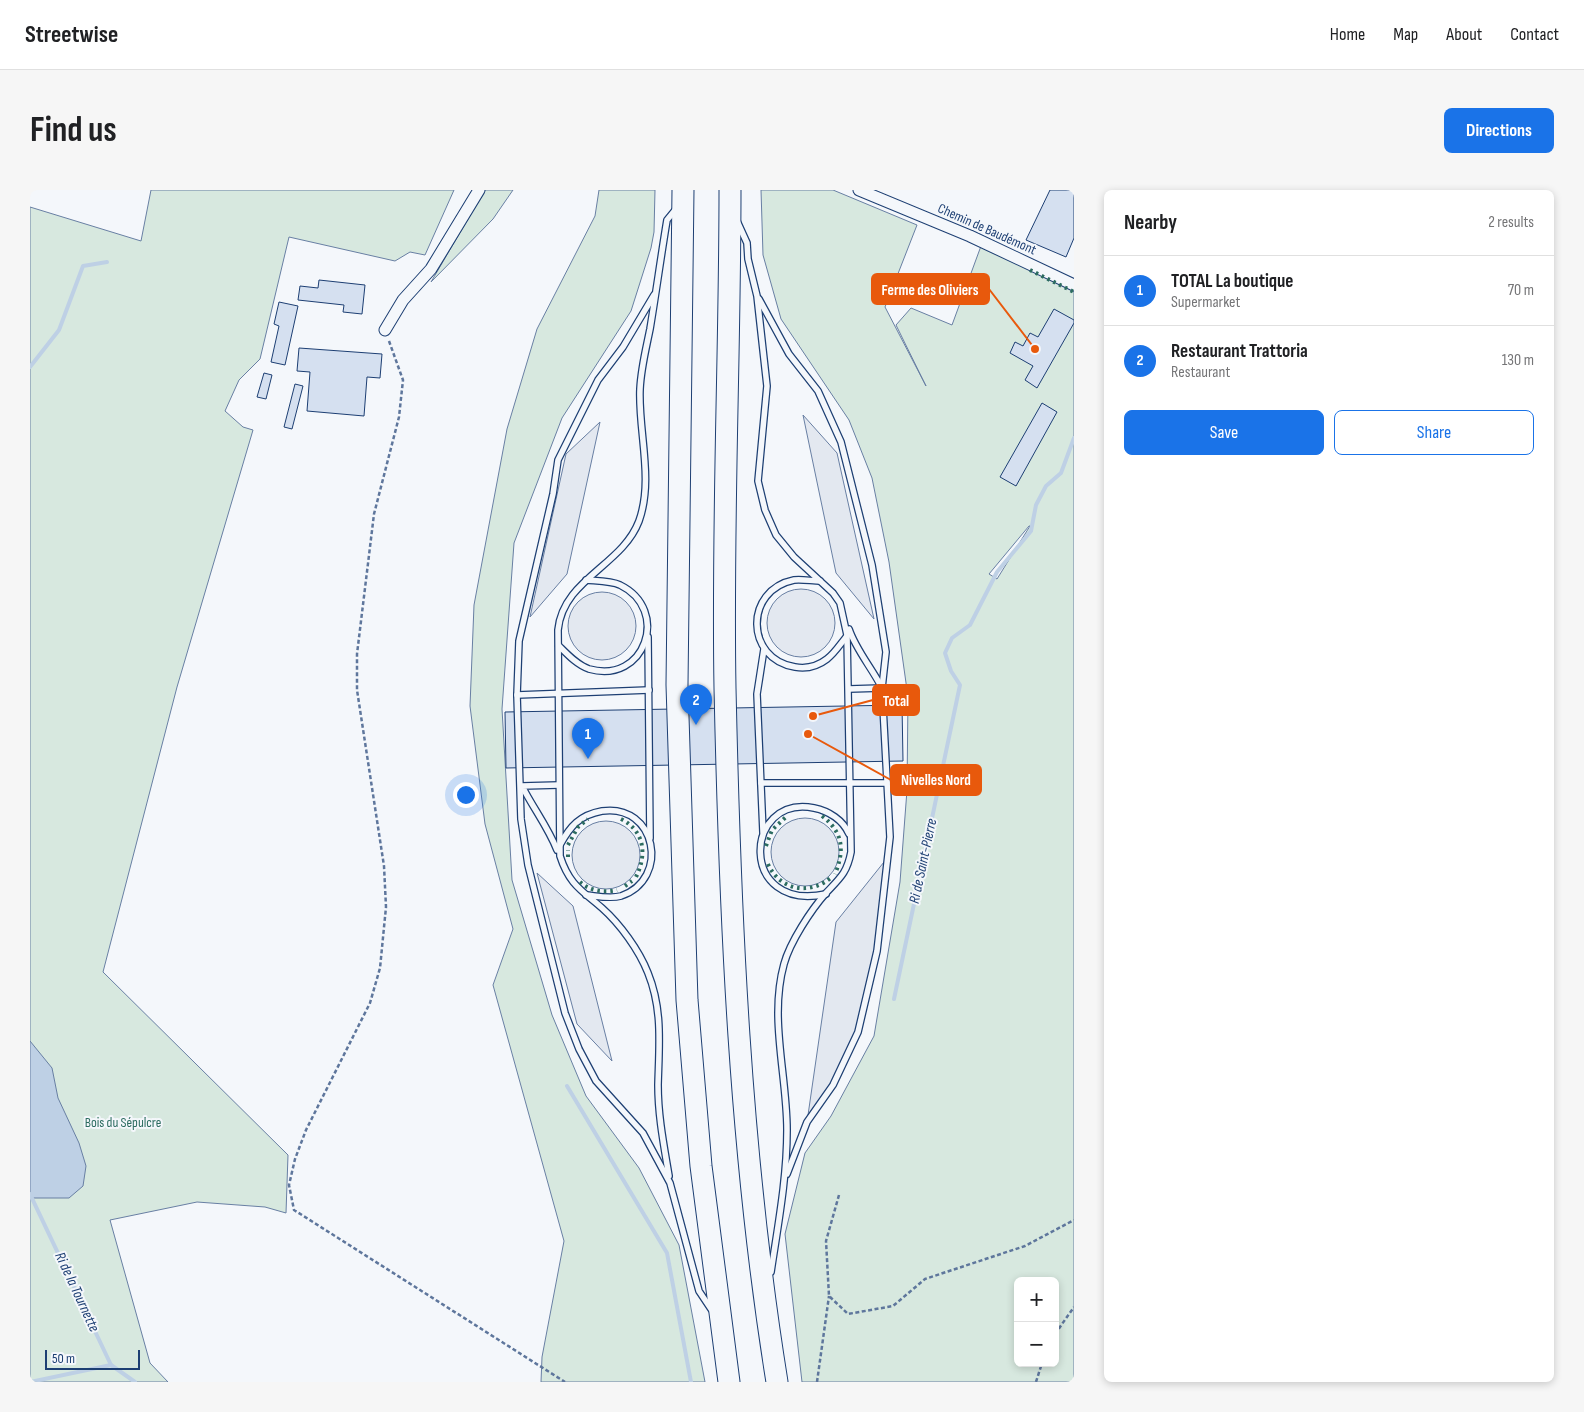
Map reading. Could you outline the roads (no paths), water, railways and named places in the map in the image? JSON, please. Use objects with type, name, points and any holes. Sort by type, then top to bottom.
[{"type":"highway","points":[[683,194],[677,685],[687,1000],[701,1166],[729,1382]]},
{"type":"highway","points":[[730,198],[726,726],[735,995],[749,1162],[765,1308],[777,1382]]},
{"type":"street","points":[[385,330],[403,300],[432,269],[479,190]]},
{"type":"street","name":"Chemin de Baudémont","points":[[860,190],[970,236],[1074,285]]},
{"type":"lane","points":[[560,856],[559,614],[570,596],[610,560],[639,521],[644,495],[640,390],[667,220],[683,194]]},
{"type":"lane","points":[[730,198],[747,243],[748,259],[757,296],[767,386],[758,481],[764,510],[776,535],[794,557],[840,603],[854,643],[866,659],[882,688]]},
{"type":"lane","points":[[654,295],[623,347],[598,380],[558,460],[553,494],[519,641],[517,694],[522,786],[521,819],[528,865],[565,1013],[579,1049],[596,1081],[643,1133],[670,1183]]},
{"type":"lane","points":[[757,296],[789,354],[818,391],[841,442],[872,565],[883,623],[886,652],[882,688],[890,837],[877,951],[858,1032],[833,1085],[807,1122],[785,1178]]},
{"type":"lane","points":[[584,895],[620,896],[635,889],[648,873],[652,855],[650,840],[647,618],[633,593],[618,584],[586,580]]},
{"type":"lane","points":[[820,581],[795,580],[781,584],[768,594],[761,604],[756,624],[759,639],[764,649],[775,660],[784,665],[803,668],[818,665],[829,658],[847,635]]},
{"type":"lane","points":[[765,1308],[785,1178],[788,1128],[777,1005],[784,963],[802,927],[849,866],[851,852],[849,689],[845,618]]},
{"type":"lane","points":[[559,646],[588,668],[602,671],[629,664],[640,653],[648,635]]},
{"type":"lane","points":[[764,649],[757,694],[763,832],[759,851],[764,873],[774,885],[790,894],[808,898],[826,894]]},
{"type":"lane","points":[[849,689],[882,688]]},
{"type":"lane","points":[[517,694],[649,690]]},
{"type":"lane","points":[[761,783],[887,783]]},
{"type":"lane","points":[[522,786],[534,810],[550,830],[565,872],[584,895],[603,909],[631,942],[648,972],[657,1002],[661,1034],[659,1105],[661,1133],[670,1183],[680,1214],[699,1291],[720,1322]]},
{"type":"lane","points":[[522,786],[559,786]]},
{"type":"lane","points":[[763,832],[772,821],[787,810],[804,806],[823,810],[836,818],[846,827],[850,836]]},
{"type":"lane","points":[[559,847],[576,821],[588,814],[605,811],[628,814],[640,823],[650,840]]},
{"type":"water","points":[[30,1041],[52,1068],[58,1098],[79,1143],[86,1166],[83,1186],[69,1198],[30,1198]]},
{"type":"waterway","name":"Ri de la Tournette","points":[[30,367],[59,330],[83,266],[107,262]]},
{"type":"waterway","name":"Ri de Saint-Pierre","points":[[894,999],[960,685],[951,671],[945,653],[952,638],[970,625],[997,572],[1031,531],[1036,505],[1046,486],[1061,473],[1074,438]]},
{"type":"waterway","points":[[567,1086],[667,1253],[691,1382]]},
{"type":"waterway","name":"Ri de la Tournette","points":[[30,1194],[111,1365],[135,1382]]},
{"type":"waterway","points":[[30,1382],[111,1365]]},
{"type":"place","name":"Ferme des Oliviers","points":[[1035,349]]},
{"type":"place","name":"Total","points":[[813,716]]},
{"type":"place","name":"Restaurant Trattoria","points":[[696,725]]},
{"type":"place","name":"Nivelles Nord","points":[[808,734]]},
{"type":"place","name":"TOTAL La boutique","points":[[588,759]]},
{"type":"park label","name":"Bois du Sépulcre","points":[[123,1122]]}]
